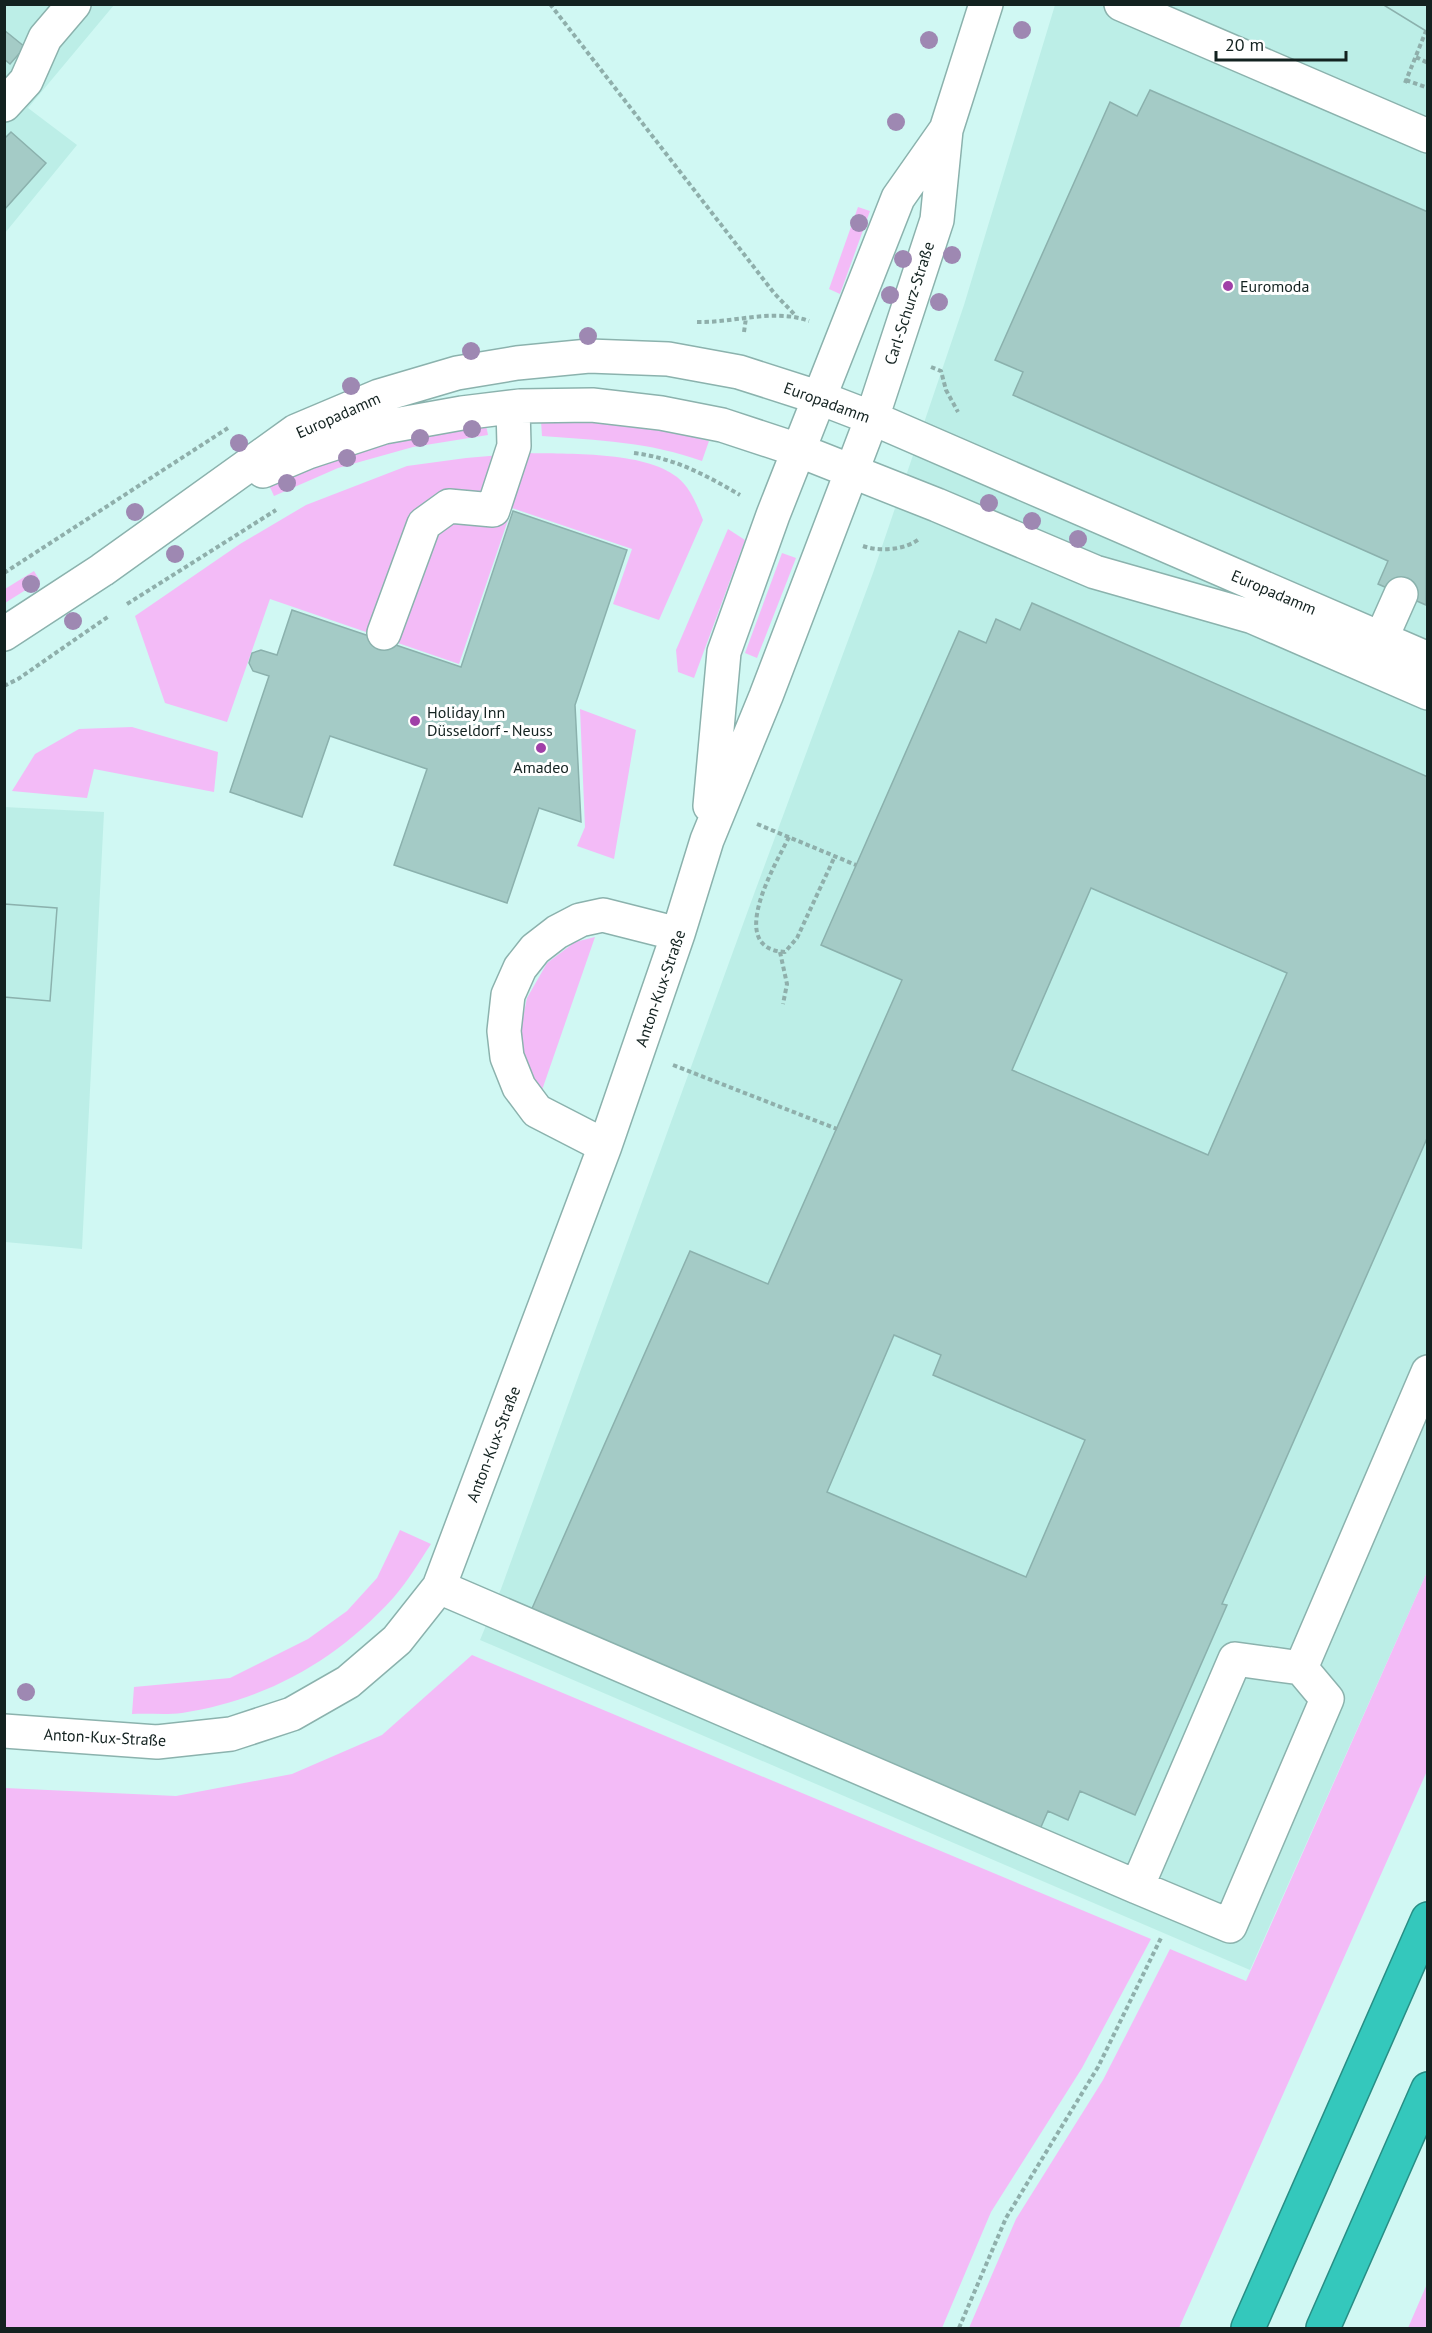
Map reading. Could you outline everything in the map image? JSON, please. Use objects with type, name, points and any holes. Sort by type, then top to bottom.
[{"type":"highway","points":[[1248,2328],[1428,1919]]},
{"type":"highway","points":[[1323,2328],[1428,2089]]},
{"type":"street","points":[[4,105],[26,81],[45,38],[74,4]]},
{"type":"street","name":"Carl-Schurz-Straße","points":[[852,471],[872,418],[937,220],[946,130],[986,4]]},
{"type":"street","points":[[1121,4],[1428,136]]},
{"type":"street","name":"Carl-Schurz-Straße","points":[[798,450],[898,198],[946,130]]},
{"type":"street","name":"Europadamm","points":[[4,634],[102,570],[296,431],[379,396],[456,373],[499,365],[589,356],[669,359],[739,372],[820,398],[872,418],[1375,653],[1428,693]]},
{"type":"street","name":"Europadamm","points":[[211,492],[308,452],[384,427],[462,413],[513,407],[592,405],[661,413],[722,425],[798,450],[1095,572],[1375,653],[1428,659]]},
{"type":"street","points":[[384,633],[424,524],[449,506],[493,510],[514,446],[513,407]]},
{"type":"street","name":"Anton-Kux-Straße","points":[[707,840],[724,652],[798,450]]},
{"type":"street","name":"Anton-Kux-Straße","points":[[4,1731],[157,1742],[231,1734],[292,1714],[348,1682],[397,1640],[439,1587],[605,1146],[678,934],[707,840],[766,696],[852,471]]},
{"type":"street","points":[[1375,653],[1401,594]]},
{"type":"street","points":[[605,1146],[537,1111],[519,1087],[507,1057],[504,1031],[508,994],[520,968],[535,949],[557,932],[580,920],[603,915],[678,934]]},
{"type":"street","points":[[1301,1668],[1428,1372]]},
{"type":"street","points":[[439,1587],[1137,1887],[1230,1926],[1327,1699],[1301,1668],[1235,1659],[1137,1887]]},
{"type":"path","points":[[550,4],[774,292],[796,316]]},
{"type":"path","points":[[1409,73],[1426,32]]},
{"type":"path","points":[[1416,57],[1428,63]]},
{"type":"path","points":[[1406,80],[1428,88]]},
{"type":"path","points":[[627,452],[658,456],[703,474],[773,514]]},
{"type":"path","points":[[124,606],[279,508]]},
{"type":"path","points":[[4,686],[18,679],[115,612]]},
{"type":"path","points":[[720,809],[856,865]]},
{"type":"path","points":[[789,837],[756,912],[756,930],[761,945],[773,952],[785,952],[797,938],[835,856]]},
{"type":"path","points":[[780,952],[787,984],[783,1004]]},
{"type":"path","points":[[638,1051],[837,1129]]},
{"type":"path","points":[[959,2328],[1006,2218],[1098,2067],[1177,1904]]},
{"type":"shaded area","points":[[5,5],[114,5],[28,108],[77,145],[5,233]]},
{"type":"shaded area","points":[[1055,5],[1427,5],[1427,1572],[1250,1970],[480,1640],[501,1589],[873,573],[964,305]]},
{"type":"shaded area","points":[[858,207],[870,211],[840,294],[829,289]]},
{"type":"shaded area","points":[[485,420],[488,435],[413,447],[338,468],[274,496],[268,483],[408,433]]},
{"type":"shaded area","points":[[541,421],[646,425],[709,441],[702,461],[643,446],[542,436]]},
{"type":"shaded area","points":[[525,453],[583,454],[645,462],[677,477],[686,486],[703,520],[659,620],[613,604],[632,549],[512,508],[459,664],[270,599],[227,722],[165,703],[135,616],[240,544],[306,505],[407,466]]},
{"type":"shaded area","points":[[728,529],[745,540],[694,678],[678,672],[676,650]]},
{"type":"shaded area","points":[[782,553],[796,558],[757,658],[745,653]]},
{"type":"shaded area","points":[[34,571],[40,581],[5,603],[5,589]]},
{"type":"shaded area","points":[[580,709],[636,730],[614,859],[577,846],[585,827]]},
{"type":"shaded area","points":[[132,727],[218,752],[214,792],[94,769],[87,798],[12,791],[35,754],[79,729]]},
{"type":"shaded area","points":[[4,807],[104,812],[82,1249],[5,1242]]},
{"type":"shaded area","points":[[595,937],[541,1093],[527,1071],[520,1032],[527,998],[547,963],[575,942]]},
{"type":"shaded area","points":[[400,1530],[431,1544],[394,1597],[372,1620],[324,1658],[271,1687],[213,1707],[182,1713],[132,1714],[134,1687],[230,1678],[308,1639],[347,1611],[377,1578]]},
{"type":"shaded area","points":[[1427,1572],[1427,1771],[1179,2328],[969,2328],[1016,2219],[1103,2080],[1170,1949],[1246,1981]]},
{"type":"shaded area","points":[[472,1655],[1151,1939],[1082,2068],[991,2212],[942,2328],[5,2328],[5,1788],[176,1796],[292,1774],[382,1735]]},
{"type":"shaded area","points":[[1427,2284],[1427,2328],[1408,2328]]},
{"type":"building","points":[[1382,4],[1428,4],[1428,32],[1426,31]]},
{"type":"building","points":[[1382,4],[1428,4],[1428,32],[1426,31]]},
{"type":"building","points":[[4,30],[25,47],[10,64],[4,59]]},
{"type":"building","name":"Euromoda","points":[[1150,90],[1428,212],[1426,605],[1378,584],[1388,561],[1013,395],[1023,372],[995,360],[1110,102],[1137,116]]},
{"type":"building","points":[[11,132],[46,163],[4,210],[4,139]]},
{"type":"building","name":"Holiday Inn Düsseldorf - Neuss","points":[[513,511],[627,550],[575,705],[581,822],[539,808],[507,903],[394,865],[427,769],[330,736],[302,817],[230,792],[269,676],[253,671],[249,663],[252,653],[261,650],[277,655],[292,610],[461,667]]},
{"type":"building","points":[[1032,603],[1428,777],[1428,1136],[1222,1604],[1227,1605],[1135,1815],[1080,1791],[1068,1820],[1048,1811],[1037,1836],[530,1613],[690,1251],[768,1284],[902,980],[821,945],[959,631],[986,643],[996,619],[1020,630]],"holes":[[[1091,888],[1287,973],[1208,1155],[1012,1070]],[[894,1335],[941,1355],[933,1375],[1085,1440],[1026,1577],[827,1492]]]},
{"type":"building","points":[[4,904],[57,908],[50,1001],[4,997]]},
{"type":"building","points":[[4,904],[57,908],[50,1001],[4,997]]},
{"type":"place","name":"Euromoda","points":[[1228,286]]},
{"type":"place","name":"Holiday Inn Düsseldorf - Neuss","points":[[415,721]]},
{"type":"place","name":"Amadeo","points":[[541,748]]}]
